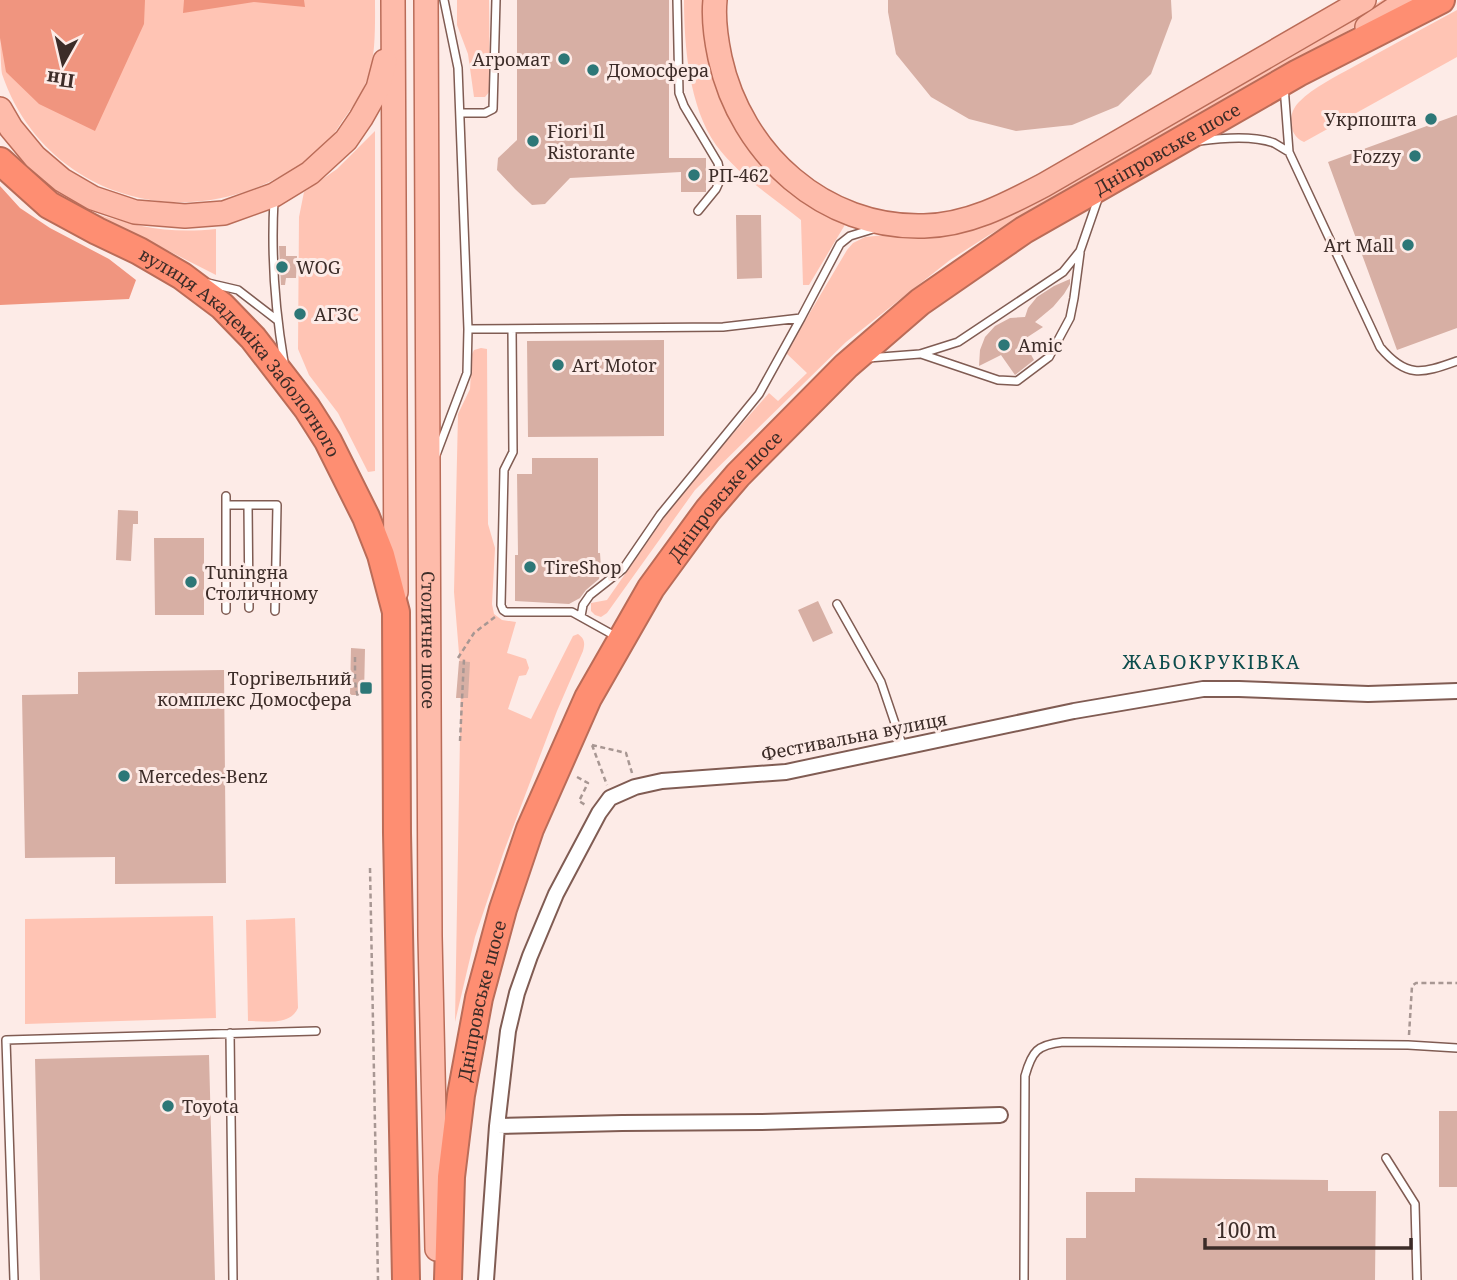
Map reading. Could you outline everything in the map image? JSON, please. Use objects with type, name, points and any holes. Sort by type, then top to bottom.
[{"type":"highway","points":[[1291,78],[1441,0]]},
{"type":"highway","name":"Дніпровське шосе","points":[[448,1280],[451,1177],[461,1094],[478,998],[503,909],[530,828],[588,698],[651,588],[708,510],[748,465],[853,359],[920,302],[1024,230],[1291,78]]},
{"type":"highway","name":"вулиця Академіка Заболотного","points":[[0,162],[49,205],[182,276],[222,306],[253,338],[307,408],[328,441],[366,517],[381,555],[397,612]]},
{"type":"highway","name":"Столичне шосе","points":[[397,612],[397,833],[406,1280]]},
{"type":"main road","name":"Столичне шосе","points":[[393,0],[397,612]]},
{"type":"main road","name":"Столичне шосе","points":[[426,0],[430,936],[438,1280]]},
{"type":"main road","name":"Дніпровське шосе","points":[[715,0],[715,36],[724,78],[739,115],[769,156],[786,174],[822,202],[864,218],[900,225],[942,225],[1004,206],[1364,0]]},
{"type":"main road","points":[[1314,30],[1328,0]]},
{"type":"main road","name":"Дніпровське шосе","points":[[1291,78],[1408,0]]},
{"type":"main road","points":[[0,109],[11,128],[35,157],[62,180],[93,198],[135,212],[185,216],[224,213],[274,195],[310,173],[346,140],[378,88],[393,27]]},
{"type":"street","name":"Фестивальна вулиця","points":[[610,798],[635,786],[662,781],[786,772],[1074,711],[1203,689],[1368,694],[1457,691]]},
{"type":"street","points":[[486,1280],[497,1126],[508,1031],[517,993],[556,894],[599,813],[610,798]]},
{"type":"street","points":[[497,1126],[1000,1115]]},
{"type":"lane","points":[[428,479],[467,373],[468,329],[458,68],[444,0]]},
{"type":"lane","points":[[460,113],[485,113],[493,109],[496,0]]},
{"type":"lane","points":[[677,0],[679,93],[718,163],[721,178],[716,189],[698,211]]},
{"type":"lane","points":[[1291,78],[1289,152],[1380,347],[1392,362],[1410,370],[1433,370],[1457,361]]},
{"type":"lane","points":[[1174,145],[1231,138],[1273,143],[1289,152]]},
{"type":"lane","points":[[920,354],[998,380],[1017,381],[1049,357],[1070,318],[1080,251],[1103,185]]},
{"type":"lane","points":[[274,195],[272,232],[277,320],[286,380]]},
{"type":"lane","points":[[581,615],[583,605],[590,595],[623,569],[660,515],[759,394],[844,239],[863,231],[900,225]]},
{"type":"lane","points":[[853,359],[920,354],[958,342],[1063,272],[1080,251]]},
{"type":"lane","points":[[182,276],[238,290],[277,320]]},
{"type":"lane","points":[[468,329],[723,327],[801,318]]},
{"type":"lane","points":[[512,329],[513,452],[504,470],[501,605],[506,612],[572,612],[620,639]]},
{"type":"lane","points":[[226,496],[226,610]]},
{"type":"lane","points":[[226,505],[277,505],[275,611]]},
{"type":"lane","points":[[248,505],[248,608]]},
{"type":"lane","points":[[837,604],[881,682],[903,747]]},
{"type":"lane","points":[[14,1280],[6,1040],[316,1031]]},
{"type":"lane","points":[[230,1033],[233,1280]]},
{"type":"lane","points":[[1024,1280],[1024,1076],[1036,1050],[1048,1044],[1063,1042],[1408,1045],[1457,1048]]},
{"type":"lane","points":[[1386,1158],[1415,1204],[1417,1280]]},
{"type":"path","points":[[458,659],[474,633],[503,610]]},
{"type":"path","points":[[355,657],[358,698]]},
{"type":"path","points":[[460,741],[464,659]]},
{"type":"path","points":[[610,798],[592,745],[626,753],[630,768]]},
{"type":"path","points":[[577,778],[587,783],[579,802]]},
{"type":"path","points":[[370,868],[378,1280]]},
{"type":"path","points":[[1408,1045],[1412,986],[1416,983],[1457,984]]},
{"type":"shaded area","points":[[0,0],[375,0],[373,57],[367,80],[354,104],[328,142],[306,161],[281,176],[240,193],[198,202],[157,201],[117,191],[80,174],[48,148],[21,115],[2,74]]},
{"type":"shaded area","points":[[0,0],[145,0],[144,24],[95,131],[39,104],[6,72],[0,38]]},
{"type":"shaded area","points":[[184,0],[304,0],[305,7],[254,2],[183,13]]},
{"type":"shaded area","points":[[457,0],[489,0],[490,91],[485,97],[474,97],[468,54],[457,25]]},
{"type":"shaded area","points":[[684,0],[706,0],[716,80],[731,119],[761,162],[846,223],[809,285],[803,285],[801,220],[734,166],[707,130],[690,75]]},
{"type":"shaded area","points":[[1382,0],[1396,0],[1323,46],[1157,138],[950,260],[846,342],[695,490],[607,613],[601,617],[591,611],[591,603],[607,600],[684,489],[769,393],[778,401],[807,373],[786,353],[853,243],[865,237],[941,232],[1153,132],[1321,39]]},
{"type":"shaded area","points":[[1457,10],[1457,57],[1304,142],[1295,134],[1291,124],[1292,112],[1311,92]]},
{"type":"shaded area","points":[[375,131],[375,471],[368,472],[338,413],[309,375],[298,349],[299,217],[304,192],[337,169]]},
{"type":"shaded area","points":[[0,186],[20,208],[50,228],[109,259],[136,280],[129,299],[0,305]]},
{"type":"shaded area","points":[[94,213],[154,228],[183,231],[216,229],[216,275]]},
{"type":"shaded area","points":[[487,349],[488,524],[495,548],[492,604],[494,614],[502,620],[516,622],[507,653],[526,659],[529,668],[526,675],[519,676],[508,709],[531,719],[573,636],[578,634],[584,643],[504,851],[475,937],[455,1022],[461,678],[454,592],[458,414],[470,389],[472,354],[474,350]]},
{"type":"shaded area","points":[[213,916],[216,1018],[25,1024],[25,919]]},
{"type":"shaded area","points":[[295,918],[298,1008],[289,1018],[283,1020],[248,1021],[246,920]]},
{"type":"building","name":"Домосфера","points":[[517,0],[669,0],[669,158],[706,158],[706,192],[681,192],[681,172],[570,178],[545,204],[532,205],[515,189],[497,170],[498,158],[517,140]]},
{"type":"building","points":[[888,0],[1171,0],[1172,18],[1151,74],[1118,106],[1072,125],[1016,131],[969,119],[931,97],[896,54]]},
{"type":"building","name":"Art Mall","points":[[1457,115],[1457,328],[1397,350],[1328,162]]},
{"type":"building","points":[[736,215],[761,215],[762,278],[737,279]]},
{"type":"building","points":[[279,246],[286,246],[286,256],[297,256],[296,278],[286,278],[285,285],[281,285]]},
{"type":"building","name":"Amic","points":[[1070,279],[1064,294],[1035,322],[1043,327],[1023,340],[1034,360],[1015,375],[1001,355],[979,366],[980,350],[985,337],[995,326],[1010,318],[1025,317],[1037,297]]},
{"type":"building","points":[[664,340],[664,436],[528,437],[527,341]]},
{"type":"building","points":[[532,458],[598,458],[599,579],[580,598],[569,604],[515,601],[515,555],[518,555],[517,474],[532,474]]},
{"type":"building","points":[[118,510],[138,511],[138,524],[133,524],[131,561],[116,560]]},
{"type":"building","points":[[154,538],[204,538],[204,615],[155,615]]},
{"type":"building","points":[[818,601],[833,633],[813,642],[798,610]]},
{"type":"building","points":[[351,648],[365,649],[364,695],[350,695]]},
{"type":"building","points":[[459,661],[470,662],[468,698],[456,698]]},
{"type":"building","name":"Mercedes-Benz","points":[[224,670],[226,883],[115,884],[115,857],[25,858],[22,695],[78,694],[78,672]]},
{"type":"building","points":[[209,1055],[215,1280],[40,1280],[35,1059]]},
{"type":"building","points":[[1439,1111],[1457,1111],[1457,1187],[1439,1187]]},
{"type":"building","points":[[1135,1178],[1328,1180],[1328,1191],[1376,1191],[1375,1280],[1066,1280],[1066,1238],[1086,1238],[1086,1192],[1135,1192]]},
{"type":"place","name":"Агромат","points":[[564,59]]},
{"type":"place","name":"Домосфера","points":[[593,70]]},
{"type":"place","name":"Укрпошта","points":[[1431,119]]},
{"type":"place","name":"Fiori Il Ristorante","points":[[533,141]]},
{"type":"place","name":"Fozzy","points":[[1415,156]]},
{"type":"place","name":"РП-462","points":[[694,175]]},
{"type":"place","name":"Art Mall","points":[[1408,245]]},
{"type":"place","name":"WOG","points":[[282,267]]},
{"type":"place","name":"АГЗС","points":[[300,314]]},
{"type":"place","name":"Amic","points":[[1004,345]]},
{"type":"place","name":"Art Motor","points":[[558,365]]},
{"type":"place","name":"TireShop","points":[[530,567]]},
{"type":"place","name":"Tuningна Столичному","points":[[191,582]]},
{"type":"place","name":"Торгівельний комплекс Домосфера","points":[[366,688]]},
{"type":"place","name":"Mercedes-Benz","points":[[124,776]]},
{"type":"place","name":"Toyota","points":[[168,1106]]},
{"type":"district","name":"ЖАБОКРУКІВКА","points":[[1212,662]]}]
